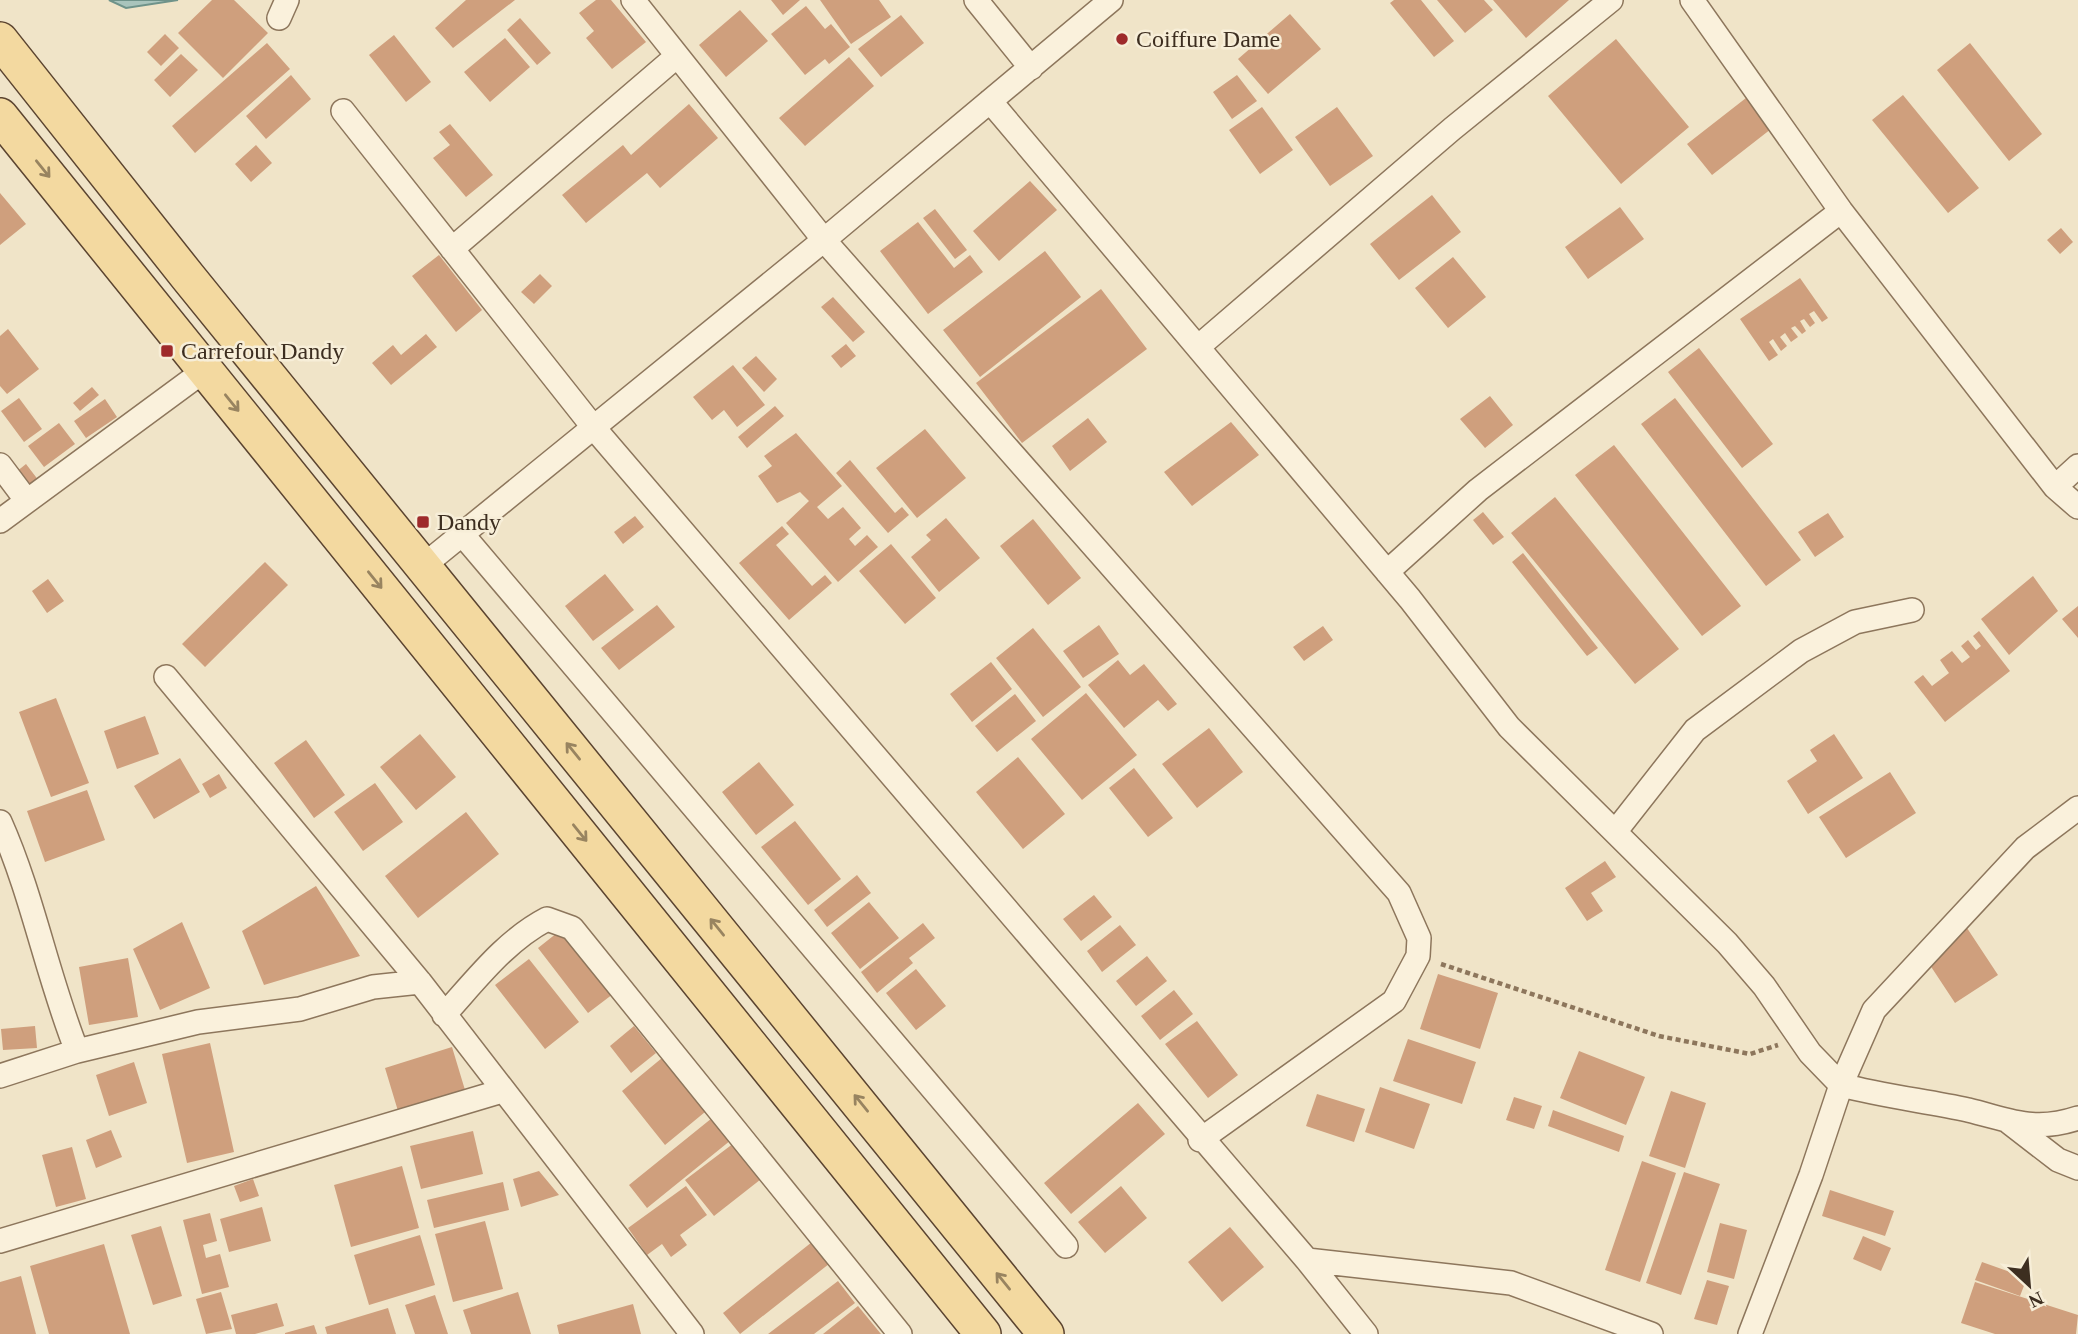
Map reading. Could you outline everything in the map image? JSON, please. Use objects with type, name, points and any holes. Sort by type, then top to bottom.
[{"type":"main road","points":[[0,40],[1046,1334]]},
{"type":"main road","points":[[0,116],[983,1334]]},
{"type":"street","points":[[633,0],[824,240],[1399,893],[1419,938],[1418,956],[1394,1001],[1200,1140]]},
{"type":"street","points":[[976,0],[1031,68]]},
{"type":"street","points":[[423,566],[824,240],[1111,0]]},
{"type":"street","points":[[1198,347],[1452,129],[1611,0]]},
{"type":"street","points":[[1692,0],[1841,211],[2055,487],[2078,507]]},
{"type":"street","points":[[452,249],[677,56]]},
{"type":"street","points":[[990,101],[1387,572],[1509,727],[1727,943],[1764,986],[1826,1072],[1841,1085],[1969,1110],[2010,1123],[2056,1125],[2078,1118]]},
{"type":"street","points":[[343,111],[594,428],[1200,1140],[1307,1260],[1366,1334]]},
{"type":"street","points":[[1387,572],[1478,491],[1841,211]]},
{"type":"street","points":[[0,521],[205,370]]},
{"type":"street","points":[[0,465],[27,501]]},
{"type":"street","points":[[2055,487],[2078,466]]},
{"type":"street","points":[[462,534],[1066,1246]]},
{"type":"street","points":[[1615,832],[1695,730],[1748,690],[1801,651],[1855,622],[1912,610]]},
{"type":"street","points":[[166,677],[420,982],[692,1334]]},
{"type":"street","points":[[1750,1334],[1811,1175],[1841,1085],[1874,1010],[2025,848],[2078,808]]},
{"type":"street","points":[[0,822],[16,859],[60,1008],[77,1051]]},
{"type":"street","points":[[444,1015],[505,948],[528,929],[547,919],[572,928],[900,1334]]},
{"type":"street","points":[[0,1076],[77,1051],[198,1022],[300,1009],[373,987],[420,982]]},
{"type":"street","points":[[0,1241],[502,1091]]},
{"type":"street","points":[[2010,1123],[2058,1160],[2078,1168]]},
{"type":"street","points":[[1307,1260],[1511,1283],[1651,1334]]},
{"type":"path","points":[[1418,956],[1659,1036],[1750,1054],[1799,1038]]},
{"type":"water","points":[[109,0],[178,0],[126,8]]},
{"type":"building","points":[[212,0],[234,0],[268,33],[223,78],[178,33]]},
{"type":"building","points":[[466,0],[515,0],[453,48],[435,28]]},
{"type":"building","points":[[596,0],[611,0],[646,42],[612,69],[586,38],[594,31],[579,13]]},
{"type":"building","points":[[771,0],[800,0],[783,15]]},
{"type":"building","points":[[820,0],[879,0],[891,17],[851,44]]},
{"type":"building","points":[[1394,0],[1421,0],[1454,41],[1434,57],[1390,3]]},
{"type":"building","points":[[1437,0],[1484,0],[1493,10],[1465,33]]},
{"type":"building","points":[[1493,0],[1569,0],[1526,38]]},
{"type":"building","points":[[806,6],[825,29],[831,24],[850,47],[829,64],[825,59],[805,75],[771,34]]},
{"type":"building","points":[[740,10],[768,41],[726,77],[699,45]]},
{"type":"building","points":[[1290,14],[1321,49],[1268,94],[1238,59]]},
{"type":"building","points":[[901,15],[924,43],[881,77],[858,49]]},
{"type":"building","points":[[520,18],[551,53],[537,65],[507,30]]},
{"type":"building","points":[[165,34],[179,48],[161,66],[147,52]]},
{"type":"building","points":[[394,35],[431,82],[406,102],[369,55]]},
{"type":"building","points":[[505,38],[530,67],[490,102],[464,72]]},
{"type":"building","points":[[1616,39],[1689,127],[1621,184],[1548,96]]},
{"type":"building","points":[[267,43],[290,69],[195,153],[172,126]]},
{"type":"building","points":[[1970,43],[2042,134],[2009,161],[1937,70]]},
{"type":"building","points":[[181,54],[198,70],[170,97],[154,80]]},
{"type":"building","points":[[849,57],[874,86],[805,146],[779,118]]},
{"type":"building","points":[[291,75],[311,99],[266,139],[246,116]]},
{"type":"building","points":[[1237,75],[1257,101],[1232,119],[1213,92]]},
{"type":"building","points":[[1903,95],[1979,188],[1948,213],[1872,120]]},
{"type":"building","points":[[1746,98],[1771,129],[1712,175],[1687,144]]},
{"type":"building","points":[[689,104],[718,138],[660,188],[647,173],[586,223],[562,195],[623,145],[631,155]]},
{"type":"building","points":[[1262,107],[1293,150],[1260,174],[1229,130]]},
{"type":"building","points":[[1337,107],[1373,156],[1330,186],[1295,137]]},
{"type":"building","points":[[450,124],[493,175],[466,197],[433,158],[450,145],[439,132]]},
{"type":"building","points":[[256,145],[272,163],[251,182],[235,164]]},
{"type":"building","points":[[1030,181],[1057,210],[999,261],[973,231]]},
{"type":"building","points":[[0,193],[26,224],[0,245]]},
{"type":"building","points":[[1432,195],[1461,232],[1399,280],[1370,244]]},
{"type":"building","points":[[1620,207],[1644,239],[1588,279],[1565,247]]},
{"type":"building","points":[[935,209],[967,250],[955,259],[923,218]]},
{"type":"building","points":[[918,222],[954,268],[970,255],[983,272],[928,314],[880,251]]},
{"type":"building","points":[[2061,228],[2073,242],[2060,254],[2047,240]]},
{"type":"building","points":[[1045,251],[1081,297],[980,377],[943,330]]},
{"type":"building","points":[[439,255],[482,310],[456,332],[412,276]]},
{"type":"building","points":[[1453,257],[1486,297],[1448,328],[1415,288]]},
{"type":"building","points":[[540,274],[552,286],[534,304],[521,292]]},
{"type":"building","points":[[1800,278],[1828,318],[1822,322],[1814,311],[1809,314],[1815,323],[1810,327],[1804,319],[1800,321],[1806,331],[1802,334],[1795,326],[1791,328],[1798,337],[1791,342],[1785,333],[1780,337],[1787,346],[1781,351],[1773,339],[1769,342],[1778,355],[1769,361],[1740,319]]},
{"type":"building","points":[[1101,289],[1147,349],[1022,443],[976,383]]},
{"type":"building","points":[[833,297],[865,332],[853,342],[821,307]]},
{"type":"building","points":[[8,329],[39,369],[7,394],[0,386],[0,336]]},
{"type":"building","points":[[426,334],[437,347],[391,385],[372,363],[393,345],[401,355]]},
{"type":"building","points":[[846,344],[856,356],[841,368],[831,356]]},
{"type":"building","points":[[1699,348],[1773,444],[1742,468],[1668,372]]},
{"type":"building","points":[[756,356],[777,379],[764,392],[742,368]]},
{"type":"building","points":[[733,365],[765,405],[737,427],[724,410],[712,420],[693,397]]},
{"type":"building","points":[[92,387],[99,395],[80,411],[73,403]]},
{"type":"building","points":[[1490,396],[1513,425],[1485,448],[1460,419]]},
{"type":"building","points":[[19,398],[42,429],[24,442],[1,411]]},
{"type":"building","points":[[1675,398],[1801,560],[1766,586],[1641,424]]},
{"type":"building","points":[[105,399],[117,417],[86,438],[74,421]]},
{"type":"building","points":[[775,406],[784,416],[747,448],[738,437]]},
{"type":"building","points":[[1088,418],[1107,442],[1070,471],[1052,446]]},
{"type":"building","points":[[1231,422],[1259,455],[1192,506],[1164,472]]},
{"type":"building","points":[[59,423],[75,444],[44,467],[28,446]]},
{"type":"building","points":[[925,429],[966,478],[917,518],[876,468]]},
{"type":"building","points":[[796,433],[842,486],[817,507],[828,519],[843,507],[861,528],[849,539],[855,546],[867,535],[878,547],[838,582],[786,523],[809,501],[800,492],[777,503],[758,476],[772,466],[764,456]]},
{"type":"building","points":[[1614,445],[1741,606],[1702,636],[1575,475]]},
{"type":"building","points":[[850,460],[895,513],[902,507],[909,515],[888,533],[836,473]]},
{"type":"building","points":[[26,464],[39,481],[24,492],[11,476]]},
{"type":"building","points":[[1555,497],[1679,649],[1635,684],[1511,533]]},
{"type":"building","points":[[1483,512],[1504,537],[1493,545],[1473,520]]},
{"type":"building","points":[[1828,513],[1844,537],[1815,557],[1798,532]]},
{"type":"building","points":[[635,516],[644,527],[623,544],[614,532]]},
{"type":"building","points":[[946,518],[980,558],[939,592],[911,557],[931,540],[926,535]]},
{"type":"building","points":[[1033,519],[1081,578],[1048,605],[1000,546]]},
{"type":"building","points":[[782,526],[789,534],[776,545],[812,586],[825,575],[832,583],[789,620],[739,563]]},
{"type":"building","points":[[891,544],[936,598],[905,624],[859,571]]},
{"type":"building","points":[[1523,553],[1598,648],[1587,656],[1512,562]]},
{"type":"building","points":[[265,562],[288,585],[205,667],[182,644]]},
{"type":"building","points":[[605,574],[634,610],[593,641],[565,606]]},
{"type":"building","points":[[2033,576],[2058,611],[2009,655],[1981,619]]},
{"type":"building","points":[[48,579],[64,601],[47,613],[32,591]]},
{"type":"building","points":[[657,605],[675,627],[619,670],[601,648]]},
{"type":"building","points":[[2078,606],[2078,638],[2062,619]]},
{"type":"building","points":[[1099,625],[1119,654],[1083,678],[1063,651]]},
{"type":"building","points":[[1323,626],[1333,640],[1304,661],[1293,647]]},
{"type":"building","points":[[1033,628],[1081,687],[1043,717],[996,658]]},
{"type":"building","points":[[1979,631],[2010,671],[1945,722],[1914,682],[1923,675],[1932,686],[1949,673],[1940,660],[1952,651],[1962,663],[1970,657],[1961,646],[1968,640],[1976,650],[1981,646],[1973,636]]},
{"type":"building","points":[[1118,660],[1130,675],[1144,664],[1177,704],[1168,711],[1158,700],[1124,728],[1088,685]]},
{"type":"building","points":[[991,662],[1012,689],[972,722],[950,694]]},
{"type":"building","points":[[1086,693],[1137,755],[1082,800],[1031,739]]},
{"type":"building","points":[[1015,694],[1036,721],[997,752],[975,726]]},
{"type":"building","points":[[56,698],[89,783],[51,797],[19,712]]},
{"type":"building","points":[[145,716],[159,754],[117,769],[104,731]]},
{"type":"building","points":[[1209,728],[1243,772],[1197,808],[1162,764]]},
{"type":"building","points":[[420,734],[456,777],[416,810],[380,767]]},
{"type":"building","points":[[1834,734],[1863,778],[1808,814],[1787,781],[1817,761],[1810,750]]},
{"type":"building","points":[[306,740],[345,795],[314,818],[274,763]]},
{"type":"building","points":[[1018,757],[1065,814],[1023,849],[976,792]]},
{"type":"building","points":[[180,758],[200,792],[154,819],[134,786]]},
{"type":"building","points":[[759,762],[794,805],[756,835],[722,792]]},
{"type":"building","points":[[1134,768],[1173,818],[1148,837],[1109,788]]},
{"type":"building","points":[[1890,772],[1916,813],[1846,858],[1819,817]]},
{"type":"building","points":[[219,774],[227,788],[210,798],[202,784]]},
{"type":"building","points":[[375,783],[403,822],[363,851],[334,812]]},
{"type":"building","points":[[87,790],[105,840],[45,862],[27,811]]},
{"type":"building","points":[[466,812],[499,854],[418,918],[385,876]]},
{"type":"building","points":[[795,821],[841,879],[808,905],[761,847]]},
{"type":"building","points":[[1605,861],[1616,877],[1591,893],[1603,911],[1587,921],[1565,888]]},
{"type":"building","points":[[857,875],[871,893],[827,927],[814,910]]},
{"type":"building","points":[[316,886],[360,956],[264,985],[242,931]]},
{"type":"building","points":[[1094,895],[1112,917],[1081,941],[1063,919]]},
{"type":"building","points":[[869,902],[899,938],[860,969],[831,933]]},
{"type":"building","points":[[182,922],[210,988],[160,1010],[133,949]]},
{"type":"building","points":[[923,923],[935,938],[909,958],[913,963],[877,993],[861,972]]},
{"type":"building","points":[[1120,925],[1136,945],[1102,972],[1087,951]]},
{"type":"building","points":[[1967,928],[1998,975],[1955,1003],[1924,956]]},
{"type":"building","points":[[562,929],[613,994],[588,1013],[538,948]]},
{"type":"building","points":[[1147,956],[1167,981],[1136,1006],[1116,981]]},
{"type":"building","points":[[128,958],[138,1017],[89,1025],[79,967]]},
{"type":"building","points":[[529,959],[579,1022],[545,1049],[495,985]]},
{"type":"building","points":[[916,969],[946,1006],[916,1030],[886,993]]},
{"type":"building","points":[[1438,974],[1498,993],[1480,1049],[1420,1029]]},
{"type":"building","points":[[1174,990],[1193,1014],[1160,1040],[1141,1016]]},
{"type":"building","points":[[1197,1021],[1238,1075],[1208,1098],[1165,1044]]},
{"type":"building","points":[[35,1026],[37,1048],[3,1050],[1,1029]]},
{"type":"building","points":[[634,1026],[656,1053],[631,1073],[610,1046]]},
{"type":"building","points":[[1408,1039],[1476,1062],[1462,1104],[1393,1081]]},
{"type":"building","points":[[210,1043],[234,1152],[187,1163],[162,1054]]},
{"type":"building","points":[[452,1047],[465,1090],[398,1111],[385,1068]]},
{"type":"building","points":[[1579,1051],[1645,1077],[1626,1125],[1560,1098]]},
{"type":"building","points":[[662,1058],[705,1112],[665,1145],[622,1091]]},
{"type":"building","points":[[134,1062],[147,1103],[109,1116],[96,1075]]},
{"type":"building","points":[[1380,1087],[1430,1104],[1414,1149],[1365,1132]]},
{"type":"building","points":[[1671,1091],[1706,1103],[1685,1168],[1649,1156]]},
{"type":"building","points":[[1317,1094],[1365,1109],[1354,1142],[1306,1126]]},
{"type":"building","points":[[1514,1097],[1542,1106],[1534,1129],[1506,1120]]},
{"type":"building","points":[[1138,1103],[1165,1134],[1071,1214],[1044,1183]]},
{"type":"building","points":[[1553,1110],[1624,1136],[1619,1152],[1548,1126]]},
{"type":"building","points":[[717,1114],[736,1136],[647,1208],[629,1185]]},
{"type":"building","points":[[111,1130],[122,1157],[96,1168],[86,1140]]},
{"type":"building","points":[[473,1131],[483,1174],[421,1189],[410,1146]]},
{"type":"building","points":[[738,1140],[765,1176],[714,1216],[685,1180]]},
{"type":"building","points":[[72,1147],[86,1199],[56,1207],[42,1155]]},
{"type":"building","points":[[1642,1161],[1676,1173],[1640,1282],[1605,1270]]},
{"type":"building","points":[[402,1166],[419,1228],[351,1247],[334,1185]]},
{"type":"building","points":[[539,1171],[559,1195],[521,1207],[513,1179]]},
{"type":"building","points":[[1684,1172],[1720,1184],[1681,1295],[1646,1283]]},
{"type":"building","points":[[253,1179],[259,1196],[240,1202],[234,1186]]},
{"type":"building","points":[[503,1182],[509,1210],[434,1228],[427,1200]]},
{"type":"building","points":[[686,1186],[707,1215],[680,1235],[687,1245],[671,1257],[662,1244],[647,1255],[628,1228]]},
{"type":"building","points":[[1121,1186],[1147,1218],[1105,1253],[1078,1222]]},
{"type":"building","points":[[1830,1190],[1894,1211],[1885,1236],[1822,1216]]},
{"type":"building","points":[[262,1207],[271,1241],[229,1252],[220,1219]]},
{"type":"building","points":[[210,1213],[217,1241],[203,1245],[206,1258],[220,1254],[229,1287],[202,1294],[183,1220]]},
{"type":"building","points":[[485,1221],[503,1289],[453,1302],[435,1234]]},
{"type":"building","points":[[1720,1223],[1747,1230],[1734,1279],[1707,1272]]},
{"type":"building","points":[[161,1226],[182,1296],[153,1305],[131,1235]]},
{"type":"building","points":[[1230,1227],[1264,1267],[1222,1302],[1188,1262]]},
{"type":"building","points":[[420,1235],[435,1285],[369,1305],[354,1255]]},
{"type":"building","points":[[1863,1236],[1891,1248],[1881,1271],[1853,1259]]},
{"type":"building","points":[[817,1238],[834,1260],[740,1334],[723,1313]]},
{"type":"building","points":[[104,1244],[130,1334],[49,1334],[30,1266]]},
{"type":"building","points":[[1982,1262],[2027,1278],[2020,1296],[1975,1280]]},
{"type":"building","points":[[21,1276],[36,1334],[0,1334],[0,1282]]},
{"type":"building","points":[[1707,1280],[1729,1286],[1717,1325],[1694,1319]]},
{"type":"building","points":[[838,1281],[855,1303],[814,1334],[768,1334]]},
{"type":"building","points":[[1975,1282],[2078,1315],[2076,1334],[1995,1334],[1961,1323]]},
{"type":"building","points":[[221,1292],[232,1329],[206,1334],[196,1299]]},
{"type":"building","points":[[518,1292],[531,1334],[471,1334],[463,1310]]},
{"type":"building","points":[[435,1295],[448,1334],[415,1334],[405,1305]]},
{"type":"building","points":[[277,1303],[284,1326],[255,1334],[236,1334],[231,1315]]},
{"type":"building","points":[[633,1304],[641,1334],[559,1334],[557,1325]]},
{"type":"building","points":[[858,1306],[881,1334],[823,1334]]},
{"type":"building","points":[[388,1308],[396,1334],[327,1334],[325,1327]]},
{"type":"building","points":[[314,1325],[317,1334],[285,1334],[285,1333]]},
{"type":"place","name":"Coiffure Dame","points":[[1122,39]]},
{"type":"place","name":"Carrefour Dandy","points":[[167,351]]},
{"type":"place","name":"Dandy","points":[[423,522]]}]
